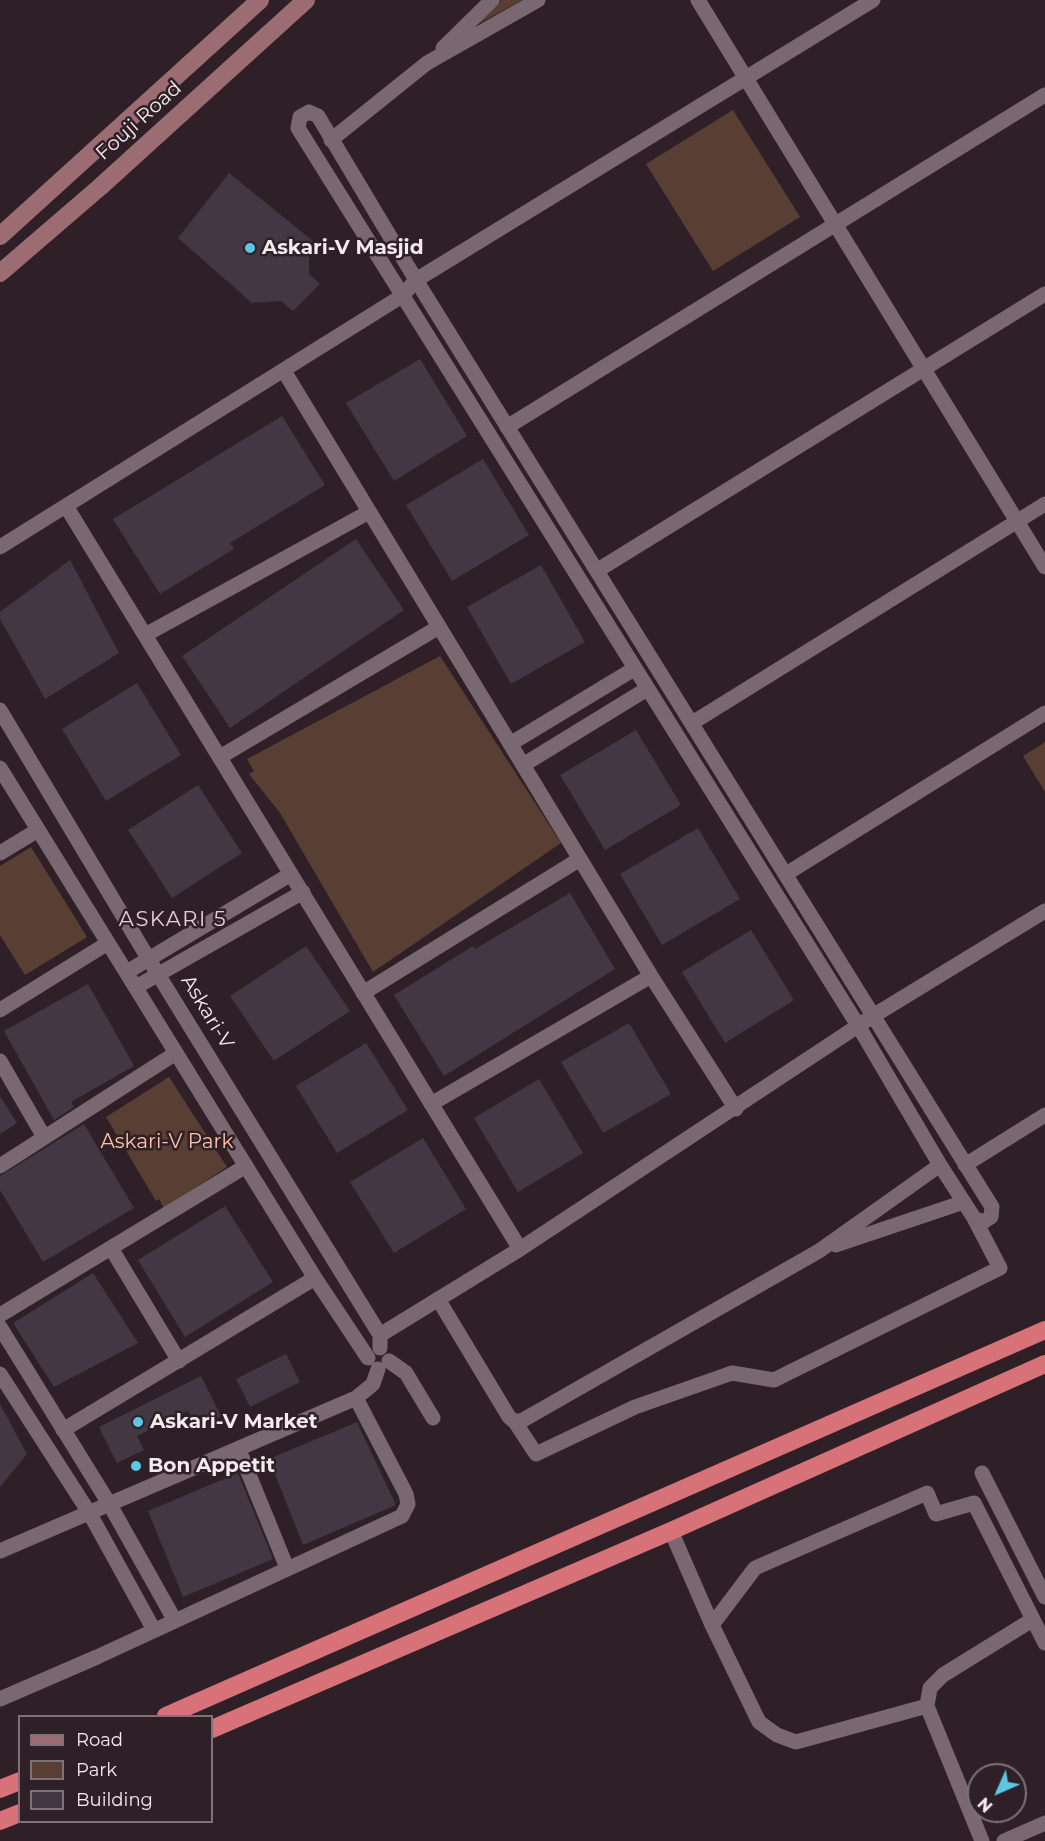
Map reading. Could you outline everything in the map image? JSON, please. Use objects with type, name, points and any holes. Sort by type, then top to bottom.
[{"type":"highway","points":[[168,1715],[1045,1330]]},
{"type":"highway","points":[[213,1729],[671,1531],[1045,1364]]},
{"type":"highway","points":[[0,1789],[18,1782]]},
{"type":"highway","points":[[0,1821],[18,1814]]},
{"type":"main road","name":"Fouji Road","points":[[0,236],[260,0]]},
{"type":"main road","name":"Fouji Road","points":[[0,273],[100,187],[306,0]]},
{"type":"street","points":[[331,140],[428,63],[492,0]]},
{"type":"street","points":[[428,63],[538,0]]},
{"type":"street","points":[[698,0],[1045,567]]},
{"type":"street","points":[[0,547],[402,296],[416,280],[873,0]]},
{"type":"street","points":[[507,427],[1045,95]]},
{"type":"street","points":[[438,1299],[509,1417],[516,1422],[536,1454],[636,1407],[732,1373],[774,1380],[1000,1268],[974,1218],[858,1027],[298,128],[300,117],[314,112],[993,1212],[991,1217],[983,1222],[974,1218]]},
{"type":"street","points":[[598,570],[1045,294]]},
{"type":"street","points":[[284,371],[651,976],[736,1109]]},
{"type":"street","points":[[692,723],[1045,504]]},
{"type":"street","points":[[66,507],[520,1249]]},
{"type":"street","points":[[145,635],[369,512]]},
{"type":"street","points":[[220,757],[439,627]]},
{"type":"street","points":[[523,765],[658,667]]},
{"type":"street","points":[[510,744],[640,679]]},
{"type":"street","name":"Askari-V","points":[[0,710],[158,973],[379,1354]]},
{"type":"street","points":[[786,874],[1045,713]]},
{"type":"street","points":[[0,768],[315,1278],[379,1354],[406,1373],[433,1418]]},
{"type":"street","points":[[0,853],[38,830]]},
{"type":"street","points":[[363,993],[580,859]]},
{"type":"street","points":[[127,972],[291,873]]},
{"type":"street","points":[[136,987],[303,892]]},
{"type":"street","points":[[0,1551],[356,1398],[373,1384],[379,1354],[438,1299],[520,1249],[736,1109],[873,1016],[1045,911]]},
{"type":"street","points":[[0,1010],[108,943]]},
{"type":"street","points":[[431,1104],[651,976]]},
{"type":"street","points":[[0,1166],[176,1053]]},
{"type":"street","points":[[0,1061],[44,1137]]},
{"type":"street","points":[[965,1165],[1045,1115]]},
{"type":"street","points":[[516,1422],[819,1251],[940,1165]]},
{"type":"street","points":[[0,1315],[246,1166]]},
{"type":"street","points":[[819,1251],[964,1202]]},
{"type":"street","points":[[111,1248],[178,1361]]},
{"type":"street","points":[[63,1430],[315,1278]]},
{"type":"street","points":[[0,1327],[110,1505],[174,1619]]},
{"type":"street","points":[[0,1374],[90,1514],[154,1630]]},
{"type":"street","points":[[0,1699],[402,1516],[408,1504],[406,1494],[356,1398]]},
{"type":"street","points":[[239,1450],[287,1568]]},
{"type":"street","points":[[982,1473],[1045,1597]]},
{"type":"street","points":[[712,1625],[755,1568],[927,1493],[936,1514],[974,1503],[1045,1643]]},
{"type":"street","points":[[671,1531],[712,1625],[759,1722],[777,1735],[796,1742],[927,1706]]},
{"type":"street","points":[[982,1841],[927,1706],[930,1688],[943,1675],[1032,1620]]},
{"type":"street","points":[[1004,1841],[1045,1823]]},
{"type":"green space","points":[[501,0],[522,0],[469,29]]},
{"type":"green space","points":[[733,110],[800,217],[713,271],[646,164]]},
{"type":"green space","points":[[440,656],[561,843],[373,972],[280,813],[249,774],[254,771],[247,759]]},
{"type":"green space","points":[[1045,742],[1045,792],[1023,756]]},
{"type":"green space","points":[[31,847],[87,937],[25,975],[0,935],[0,866]]},
{"type":"green space","name":"Askari-V Park","points":[[169,1077],[227,1167],[164,1208],[159,1199],[156,1201],[106,1117]]},
{"type":"building","name":"Askari-V Masjid","points":[[229,173],[313,241],[309,256],[309,274],[320,284],[293,311],[281,301],[252,303],[178,238]]},
{"type":"building","points":[[420,359],[467,436],[394,481],[346,403]]},
{"type":"building","points":[[282,416],[325,485],[230,543],[234,549],[160,594],[113,519]]},
{"type":"building","points":[[483,459],[529,535],[452,581],[406,505]]},
{"type":"building","points":[[356,539],[404,610],[230,728],[182,656]]},
{"type":"building","points":[[70,560],[119,653],[45,699],[0,619],[0,612]]},
{"type":"building","points":[[541,565],[585,642],[511,684],[467,607]]},
{"type":"building","points":[[137,683],[181,755],[106,801],[62,729]]},
{"type":"building","points":[[636,730],[681,805],[605,850],[560,775]]},
{"type":"building","points":[[198,785],[242,853],[172,898],[128,830]]},
{"type":"building","points":[[698,828],[740,899],[662,945],[620,874]]},
{"type":"building","points":[[570,893],[615,969],[444,1076],[394,995],[473,946],[475,949]]},
{"type":"building","points":[[751,930],[794,1000],[725,1043],[682,972]]},
{"type":"building","points":[[306,946],[350,1011],[274,1061],[230,996]]},
{"type":"building","points":[[88,984],[134,1066],[71,1102],[74,1107],[54,1120],[4,1031]]},
{"type":"building","points":[[629,1023],[671,1094],[603,1133],[561,1062]]},
{"type":"building","points":[[366,1043],[408,1110],[337,1153],[296,1086]]},
{"type":"building","points":[[539,1079],[583,1153],[518,1192],[474,1118]]},
{"type":"building","points":[[0,1096],[17,1123],[0,1134]]},
{"type":"building","points":[[84,1124],[134,1208],[43,1262],[0,1190],[0,1176]]},
{"type":"building","points":[[423,1138],[466,1209],[394,1253],[350,1182]]},
{"type":"building","points":[[225,1206],[273,1282],[185,1337],[138,1260]]},
{"type":"building","points":[[93,1273],[138,1343],[54,1387],[13,1323]]},
{"type":"building","points":[[286,1354],[300,1382],[250,1407],[236,1379]]},
{"type":"building","name":"Askari-V Market","points":[[201,1376],[221,1416],[197,1428],[188,1411],[137,1436],[144,1450],[117,1463],[99,1427]]},
{"type":"building","points":[[0,1404],[27,1454],[0,1487]]},
{"type":"building","points":[[357,1422],[396,1505],[303,1545],[269,1459]]},
{"type":"building","points":[[238,1473],[273,1559],[183,1597],[148,1511]]},
{"type":"place","name":"Askari-V Masjid","points":[[250,248]]},
{"type":"place","name":"Askari-V Market","points":[[138,1422]]},
{"type":"place","name":"Bon Appetit","points":[[136,1466]]},
{"type":"district","name":"ASKARI 5","points":[[173,920]]}]
